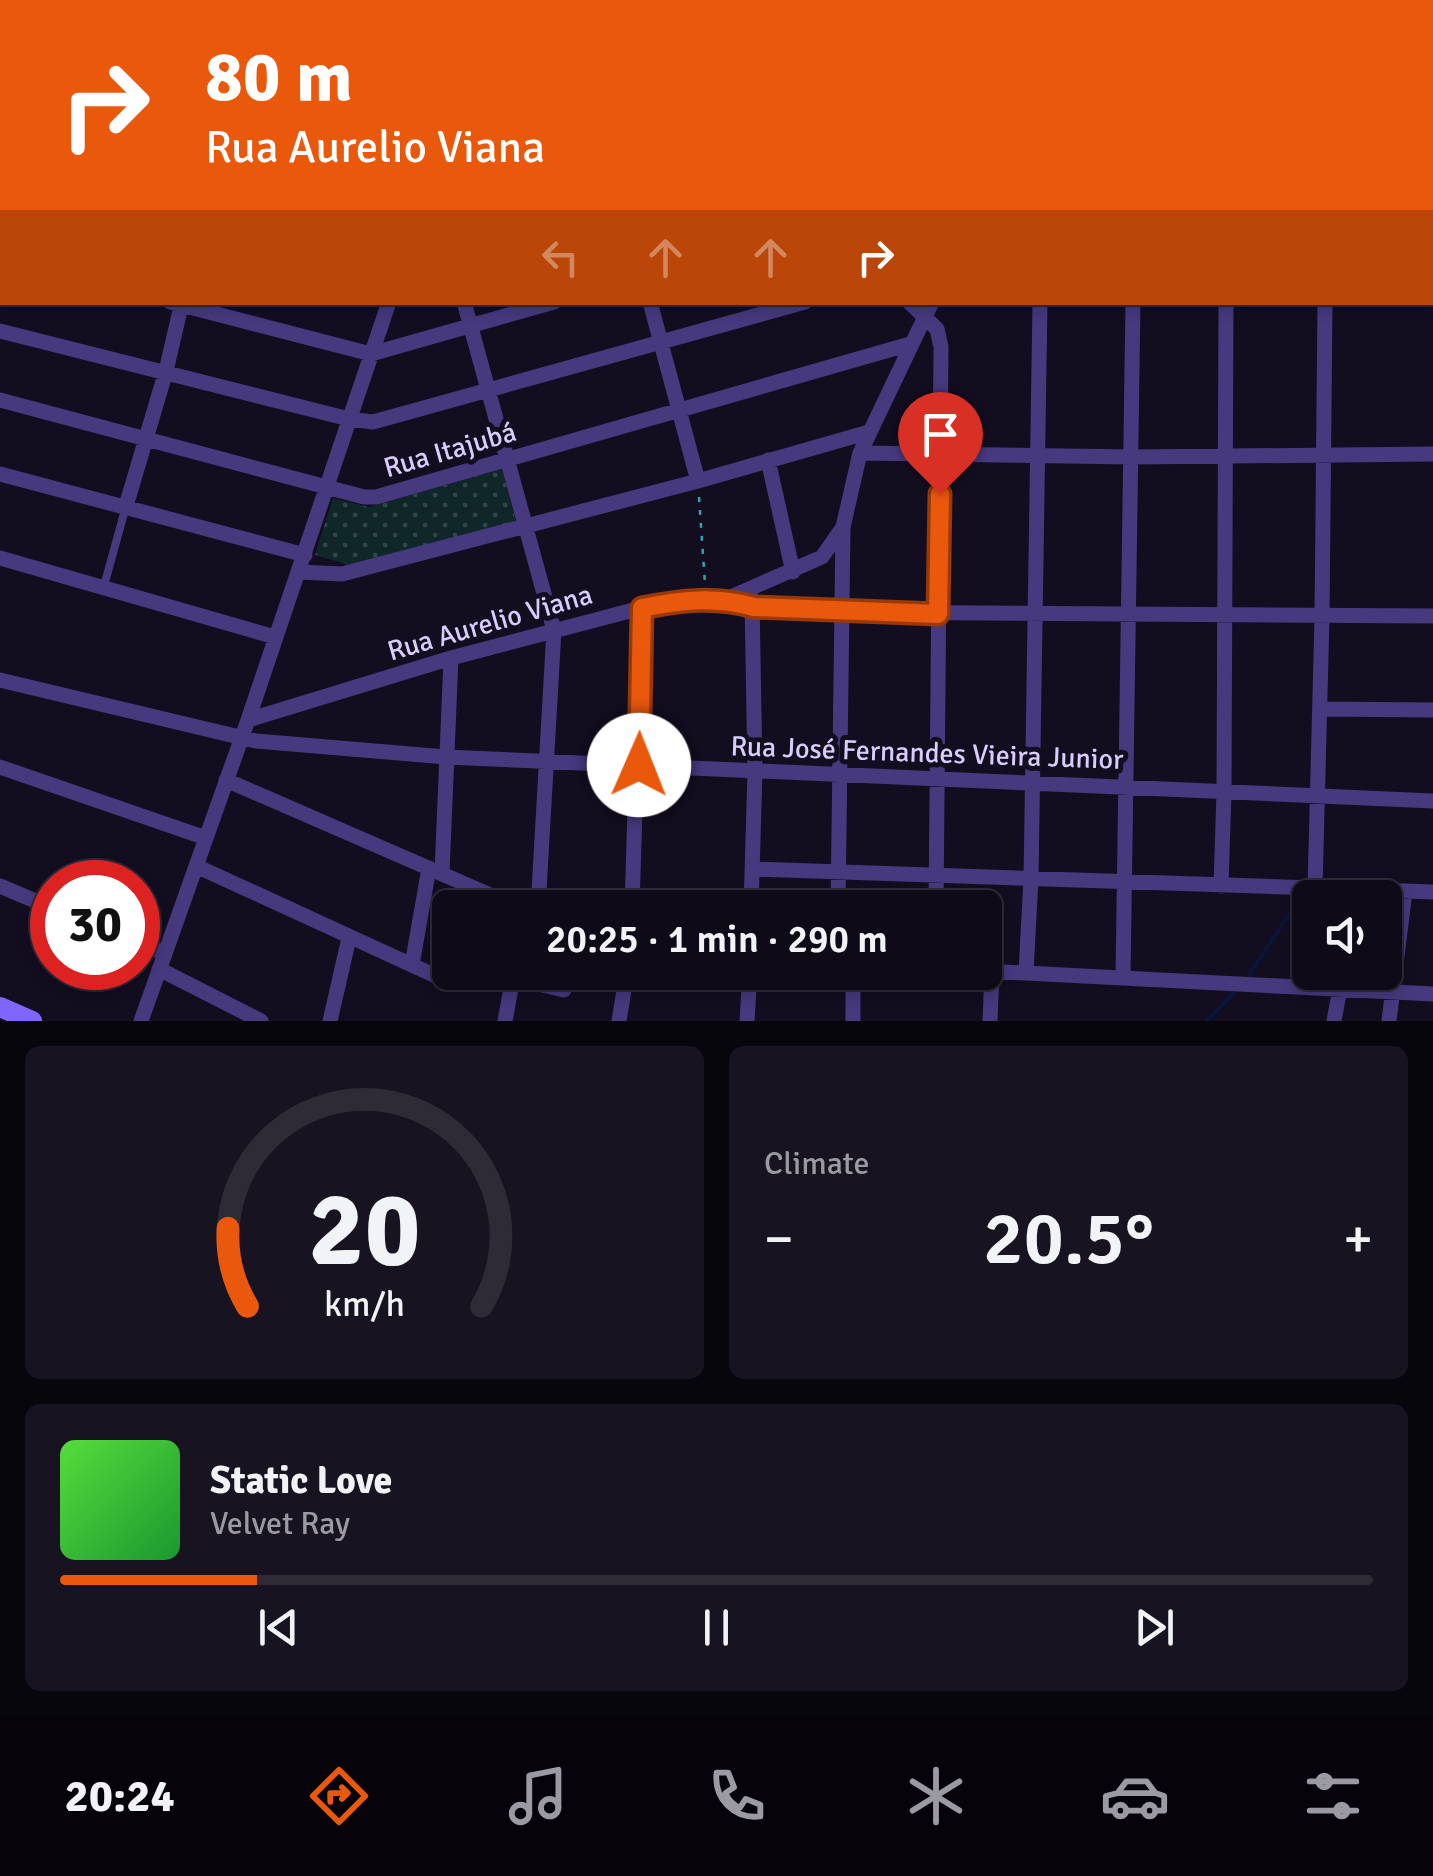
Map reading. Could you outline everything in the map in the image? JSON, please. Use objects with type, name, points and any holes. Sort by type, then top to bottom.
[{"type":"street","points":[[126,506],[166,371],[178,305]]},
{"type":"street","points":[[186,305],[371,354],[544,305]]},
{"type":"street","points":[[141,1021],[299,572],[387,305]]},
{"type":"street","points":[[465,305],[554,630],[539,890]]},
{"type":"street","points":[[651,305],[698,480]]},
{"type":"street","points":[[0,331],[349,418],[383,420],[795,305]]},
{"type":"street","points":[[1026,972],[1040,305]]},
{"type":"street","points":[[1124,976],[1133,305]]},
{"type":"street","points":[[1220,886],[1226,614],[1226,305]]},
{"type":"street","points":[[1315,880],[1325,305]]},
{"type":"street","points":[[928,313],[941,347],[936,890]]},
{"type":"street","name":"Rua Aurelio Viana","points":[[248,720],[554,630],[642,608],[726,599],[822,557],[843,526],[868,432],[928,313]]},
{"type":"street","name":"Rua Itajubá","points":[[0,400],[376,497],[910,344]]},
{"type":"street","points":[[299,572],[342,574],[868,432]]},
{"type":"street","points":[[860,453],[1433,454]]},
{"type":"street","points":[[768,460],[793,572]]},
{"type":"street","points":[[0,474],[304,555]]},
{"type":"street","points":[[839,890],[843,526]]},
{"type":"street","points":[[0,558],[275,637]]},
{"type":"street","points":[[751,590],[755,771],[751,890]]},
{"type":"street","points":[[726,599],[754,607],[844,612],[1433,616]]},
{"type":"street","points":[[633,890],[642,608]]},
{"type":"street","points":[[412,965],[436,871],[451,658]]},
{"type":"street","name":"Rua José Fernandes Vieira Junior","points":[[0,680],[240,738],[446,758],[1433,801]]},
{"type":"street","points":[[1320,709],[1433,710]]},
{"type":"street","points":[[0,768],[206,838]]},
{"type":"street","points":[[226,780],[479,890]]},
{"type":"street","points":[[196,866],[432,974]]},
{"type":"street","points":[[752,869],[1292,888]]},
{"type":"street","points":[[0,886],[30,899]]},
{"type":"street","points":[[1402,891],[1433,892]]},
{"type":"street","points":[[1389,1021],[1405,891]]},
{"type":"street","points":[[330,1021],[349,938]]},
{"type":"street","points":[[161,961],[261,1021]]},
{"type":"street","points":[[1002,971],[1292,985]]},
{"type":"street","points":[[505,1021],[510,990]]},
{"type":"street","points":[[619,1021],[625,990]]},
{"type":"street","points":[[747,1021],[749,990]]},
{"type":"street","points":[[853,990],[854,1021]]},
{"type":"street","points":[[989,990],[990,1021]]},
{"type":"street","points":[[1334,1021],[1340,990]]},
{"type":"street","points":[[1366,990],[1433,994]]},
{"type":"street","points":[[0,1007],[32,1021]]},
{"type":"lane","points":[[104,586],[126,506]]},
{"type":"path","points":[[698,480],[706,599]]},
{"type":"green space","points":[[502,469],[516,522],[350,565],[315,555],[333,498],[369,507]]},
{"type":"waterway","points":[[1249,975],[1290,913]]},
{"type":"waterway","points":[[1207,1021],[1233,994]]},
{"type":"route","points":[[639,765],[642,608],[726,599],[754,607],[938,614],[940,494]]}]
